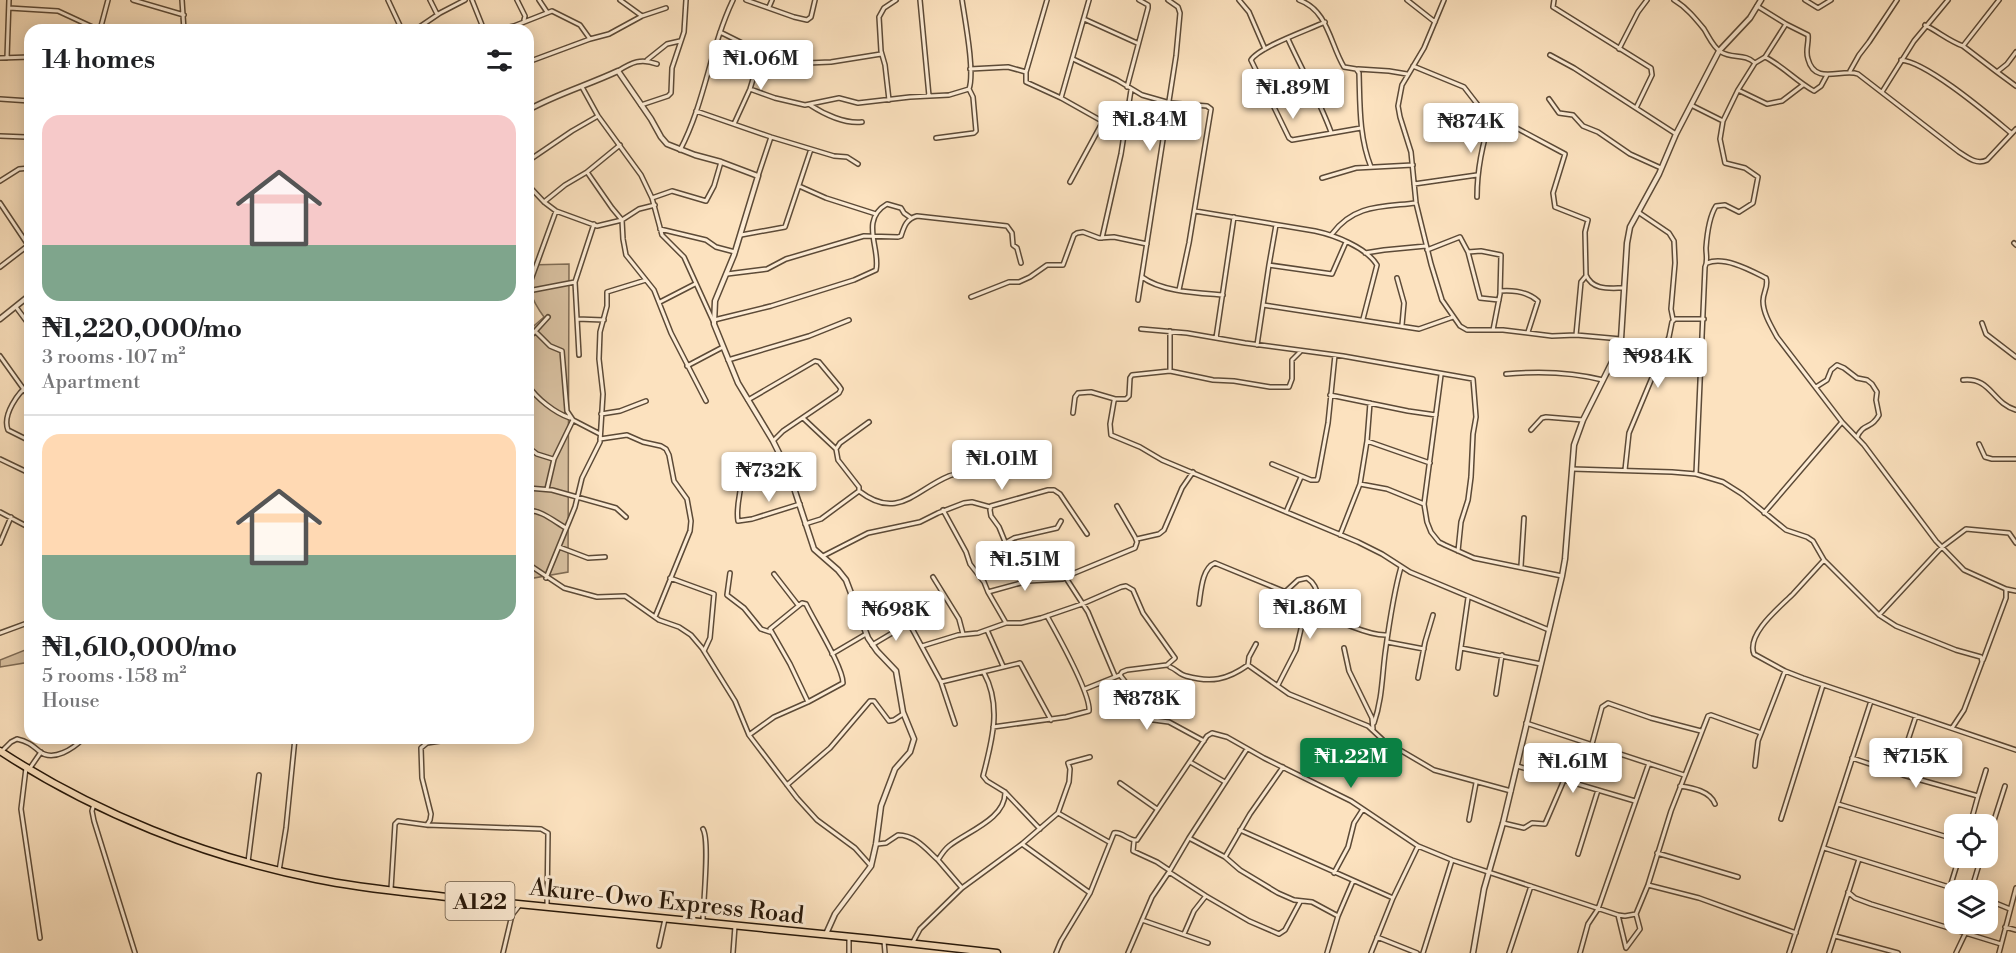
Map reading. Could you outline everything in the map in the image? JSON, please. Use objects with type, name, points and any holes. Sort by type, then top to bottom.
[{"type":"highway","name":"Akure-Owo Express Road","points":[[1,752],[27,769],[94,804],[180,841],[317,880],[391,891],[997,953]]},
{"type":"street","points":[[7,58],[9,0]]},
{"type":"street","points":[[101,24],[108,0]]},
{"type":"street","points":[[133,0],[184,15]]},
{"type":"street","points":[[182,0],[184,24]]},
{"type":"street","points":[[388,0],[399,24]]},
{"type":"street","points":[[430,0],[437,14]]},
{"type":"street","points":[[423,24],[437,14],[465,0]]},
{"type":"street","points":[[472,0],[482,24]]},
{"type":"street","points":[[517,0],[525,16],[524,20]]},
{"type":"street","points":[[539,0],[547,12]]},
{"type":"street","points":[[621,0],[642,16]]},
{"type":"street","points":[[641,105],[671,93],[672,68],[684,32],[686,0]]},
{"type":"street","points":[[680,150],[688,136],[720,32],[733,0]]},
{"type":"street","points":[[746,0],[807,20],[811,17],[815,0]]},
{"type":"street","points":[[769,8],[772,0]]},
{"type":"street","points":[[889,100],[879,14],[896,0]]},
{"type":"street","points":[[920,0],[929,96]]},
{"type":"street","points":[[936,138],[975,132],[975,108],[969,89],[970,69],[962,0]]},
{"type":"street","points":[[1047,0],[1026,72],[1027,83],[1061,98],[1125,134]]},
{"type":"street","points":[[1061,98],[1089,0]]},
{"type":"street","points":[[1127,87],[1148,8],[1148,5],[1139,0]]},
{"type":"street","points":[[1138,300],[1176,56],[1180,13],[1178,7],[1168,0]]},
{"type":"street","points":[[1239,0],[1249,12],[1265,49]]},
{"type":"street","points":[[1299,0],[1313,8],[1325,22],[1342,65],[1346,68],[1407,74]]},
{"type":"street","points":[[1407,0],[1435,22]]},
{"type":"street","points":[[1444,0],[1424,48],[1407,74],[1400,91],[1398,106],[1413,165],[1416,203],[1441,296],[1453,317],[1464,329],[1552,336],[1576,334],[1621,339]]},
{"type":"street","points":[[1554,0],[1553,7],[1653,70],[1636,108]]},
{"type":"street","points":[[1619,49],[1638,12],[1647,0]]},
{"type":"street","points":[[1674,0],[1696,20],[1719,51],[1732,57],[1748,57],[1755,63]]},
{"type":"street","points":[[1473,953],[1480,906],[1503,824],[1562,576],[1574,445],[1583,420],[1618,350],[1621,339],[1628,234],[1719,51],[1750,18],[1761,0]]},
{"type":"street","points":[[1805,0],[1818,8],[1831,0]]},
{"type":"street","points":[[1850,72],[1897,0]]},
{"type":"street","points":[[1882,92],[1925,25],[1948,0]]},
{"type":"street","points":[[1963,46],[1999,0]]},
{"type":"street","points":[[1756,5],[1808,35],[1807,58],[1816,71],[1827,75],[1850,72],[1858,74],[1959,152],[1977,162],[1987,160],[2016,129]]},
{"type":"street","points":[[9,8],[58,11],[86,24]]},
{"type":"street","points":[[534,60],[609,34],[642,16],[666,8]]},
{"type":"street","points":[[517,24],[547,12],[555,12],[580,25],[590,39]]},
{"type":"street","points":[[1084,19],[1138,43]]},
{"type":"street","points":[[1325,22],[1265,49],[1251,60],[1289,138],[1295,140],[1361,128]]},
{"type":"street","points":[[1696,474],[1708,229],[1714,207],[1725,205],[1737,212],[1754,202],[1758,177],[1757,174],[1745,168],[1724,162],[1720,139],[1723,121],[1738,90],[1755,63],[1765,57],[1786,24]]},
{"type":"street","points":[[1925,25],[1945,36],[1950,42],[1963,46],[2016,86]]},
{"type":"street","points":[[720,32],[742,44],[811,63],[882,54]]},
{"type":"street","points":[[1288,38],[1311,83],[1331,132]]},
{"type":"street","points":[[534,107],[618,71],[633,62],[646,60],[667,44],[680,41]]},
{"type":"street","points":[[734,124],[750,89],[762,50]]},
{"type":"street","points":[[1997,72],[2016,52]]},
{"type":"street","points":[[1550,55],[1676,134]]},
{"type":"street","points":[[0,58],[24,57]]},
{"type":"street","points":[[1765,57],[1779,64],[1791,76],[1815,92],[1827,75]]},
{"type":"street","points":[[1073,59],[1142,95],[1170,103],[1207,106],[1211,111],[1179,290]]},
{"type":"street","points":[[646,60],[657,64]]},
{"type":"street","points":[[1901,60],[1911,62],[1927,71],[2012,134]]},
{"type":"street","points":[[1413,66],[1464,87],[1479,107],[1492,116],[1565,154],[1553,193],[1556,208],[1588,220],[1585,232],[1586,275],[1591,283],[1597,287],[1625,288]]},
{"type":"street","points":[[970,69],[1008,67],[1026,72]]},
{"type":"street","points":[[1356,69],[1359,73],[1361,128],[1371,167]]},
{"type":"street","points":[[618,71],[664,142],[680,150],[758,176]]},
{"type":"street","points":[[1738,90],[1767,104],[1782,101],[1803,85]]},
{"type":"street","points":[[582,87],[598,116],[640,175],[652,198],[665,239],[684,257],[714,322],[728,360],[787,469],[800,504],[810,543],[821,557],[832,564],[846,580],[872,645],[896,671],[903,714],[913,734],[913,746],[895,769],[882,802],[872,866],[836,914],[825,935]]},
{"type":"street","points":[[750,89],[775,98],[810,105],[851,122],[862,122]]},
{"type":"street","points":[[810,105],[839,98],[858,103],[949,95],[969,89]]},
{"type":"street","points":[[1102,238],[1125,134],[1131,90]]},
{"type":"street","points":[[0,99],[24,101]]},
{"type":"street","points":[[1549,99],[1559,113],[1573,115],[1583,126],[1598,132],[1630,154],[1662,168]]},
{"type":"street","points":[[1691,105],[1723,121]]},
{"type":"street","points":[[696,111],[771,137],[831,155],[847,157],[858,164]]},
{"type":"street","points":[[534,157],[598,116]]},
{"type":"street","points":[[1477,197],[1477,175],[1492,116]]},
{"type":"street","points":[[1070,182],[1102,123]]},
{"type":"street","points":[[0,136],[24,137]]},
{"type":"street","points":[[714,322],[715,301],[741,235],[771,137]]},
{"type":"street","points":[[544,202],[621,146]]},
{"type":"street","points":[[741,235],[785,227],[811,148]]},
{"type":"street","points":[[652,198],[672,191],[706,201],[714,186],[721,162]]},
{"type":"street","points":[[1322,178],[1347,170],[1413,165]]},
{"type":"street","points":[[0,181],[19,169],[24,169]]},
{"type":"street","points":[[587,172],[622,220],[626,255],[660,302],[687,366],[706,401]]},
{"type":"street","points":[[1414,184],[1477,175]]},
{"type":"street","points":[[799,186],[826,198],[877,214]]},
{"type":"street","points":[[534,194],[556,211],[602,226],[622,220],[639,209],[655,206]]},
{"type":"street","points":[[0,203],[24,238]]},
{"type":"street","points":[[1332,234],[1345,220],[1362,210],[1416,203]]},
{"type":"street","points":[[714,322],[851,281],[876,270],[872,235],[877,214],[887,204],[901,208],[911,218],[932,217],[956,222],[1007,226],[1012,233],[1013,245],[1017,248],[1021,263]]},
{"type":"street","points":[[534,272],[556,211]]},
{"type":"street","points":[[1194,211],[1332,234],[1347,241],[1376,262],[1377,268],[1363,319]]},
{"type":"street","points":[[1625,470],[1629,433],[1669,337],[1673,319],[1671,309],[1675,264],[1674,241],[1669,232],[1638,212]]},
{"type":"street","points":[[1216,338],[1234,217]]},
{"type":"street","points":[[727,274],[768,269],[786,259],[850,239],[872,235],[900,237],[911,218]]},
{"type":"street","points":[[579,355],[574,282],[594,224]]},
{"type":"street","points":[[1257,345],[1276,225]]},
{"type":"street","points":[[660,229],[706,240],[716,247],[735,252]]},
{"type":"street","points":[[971,297],[1009,282],[1019,282],[1047,265],[1063,265],[1074,235],[1077,233],[1083,232],[1102,238],[1114,237],[1146,244]]},
{"type":"street","points":[[1365,253],[1427,248],[1460,237],[1468,252],[1480,298],[1499,300]]},
{"type":"street","points":[[1269,265],[1332,274],[1347,241]]},
{"type":"street","points":[[0,267],[24,249]]},
{"type":"street","points":[[1468,252],[1489,252],[1501,255],[1500,291],[1493,330]]},
{"type":"street","points":[[1707,263],[1725,262],[1767,279],[1763,304],[1770,324],[1842,422],[1857,437],[1942,547],[1964,570],[2006,589],[2016,591]]},
{"type":"street","points":[[1576,334],[1581,282],[1586,275]]},
{"type":"street","points":[[1142,277],[1149,282],[1179,290],[1223,295]]},
{"type":"street","points":[[1397,278],[1404,303],[1402,325]]},
{"type":"street","points":[[546,578],[579,498],[582,478],[599,446],[603,394],[599,359],[600,332],[608,291],[646,280]]},
{"type":"street","points":[[534,288],[574,282]]},
{"type":"street","points":[[660,302],[695,284]]},
{"type":"street","points":[[1500,291],[1514,290],[1534,297],[1538,301],[1528,333]]},
{"type":"street","points":[[0,319],[24,301]]},
{"type":"street","points":[[1263,305],[1425,328],[1453,317]]},
{"type":"street","points":[[16,307],[24,318]]},
{"type":"street","points":[[547,489],[554,459],[572,419],[566,406],[562,351],[549,346],[535,331],[548,317]]},
{"type":"street","points":[[577,319],[604,320]]},
{"type":"street","points":[[1673,319],[1704,320]]},
{"type":"street","points":[[728,360],[808,336],[849,320]]},
{"type":"street","points":[[1982,323],[1986,334],[2016,357]]},
{"type":"street","points":[[1141,328],[1335,355],[1472,378],[1475,382],[1476,417],[1468,500],[1461,522],[1458,551]]},
{"type":"street","points":[[1170,331],[1170,371]]},
{"type":"street","points":[[687,366],[723,347]]},
{"type":"street","points":[[1618,350],[1639,355],[1656,365]]},
{"type":"street","points":[[1073,412],[1075,397],[1078,393],[1091,392],[1115,399],[1126,399],[1129,396],[1132,375],[1170,371],[1213,380],[1288,387],[1292,379],[1292,360],[1301,351]]},
{"type":"street","points":[[1272,464],[1301,477],[1315,480],[1318,477],[1335,355]]},
{"type":"street","points":[[0,356],[23,389],[10,410],[7,428],[24,438]]},
{"type":"street","points":[[748,400],[816,361],[839,386],[841,391],[783,431],[773,441]]},
{"type":"street","points":[[1816,387],[1827,380],[1831,370],[1837,365],[1857,378],[1867,380],[1872,384],[1877,392],[1879,415],[1873,423],[1861,428],[1857,437]]},
{"type":"street","points":[[1441,374],[1424,504],[1427,522],[1435,538],[1445,546],[1474,558],[1562,576]]},
{"type":"street","points":[[1506,374],[1578,375],[1603,380]]},
{"type":"street","points":[[1963,380],[1974,379],[1981,382],[2000,402],[2016,411]]},
{"type":"street","points":[[534,395],[563,416],[572,419],[600,437],[630,436],[643,442],[662,446],[668,451],[674,481],[687,499],[691,526],[687,542],[655,617]]},
{"type":"street","points":[[1330,395],[1436,415]]},
{"type":"street","points":[[1115,399],[1110,424],[1111,435],[1140,447],[1162,460],[1373,549],[1401,567],[1468,598],[1549,630]]},
{"type":"street","points":[[601,414],[620,411],[646,401]]},
{"type":"street","points":[[1340,535],[1360,484],[1370,403]]},
{"type":"street","points":[[1531,430],[1542,418],[1546,417],[1583,420]]},
{"type":"street","points":[[803,418],[836,449],[838,460],[859,487],[859,491],[871,500],[887,504],[894,503],[922,492],[950,476],[996,469]]},
{"type":"street","points":[[836,449],[840,443],[869,422]]},
{"type":"street","points":[[1764,513],[1842,422]]},
{"type":"street","points":[[1367,441],[1430,463]]},
{"type":"street","points":[[1979,444],[1985,457],[2016,459]]},
{"type":"street","points":[[534,451],[554,459]]},
{"type":"street","points":[[0,459],[24,471]]},
{"type":"street","points":[[741,468],[738,521],[800,504]]},
{"type":"street","points":[[741,486],[787,469]]},
{"type":"street","points":[[1572,469],[1696,474],[1723,482],[1742,494],[1786,530],[1810,539],[1824,560],[1879,615],[1896,626],[1956,650],[1981,657],[1982,660]]},
{"type":"street","points":[[1136,540],[1159,534],[1164,530],[1182,488],[1193,472]]},
{"type":"street","points":[[1286,512],[1301,477]]},
{"type":"street","points":[[1360,484],[1387,489],[1424,504]]},
{"type":"street","points":[[534,488],[547,489],[616,507],[626,517]]},
{"type":"street","points":[[990,508],[995,504],[1054,490],[1060,494],[1087,534]]},
{"type":"street","points":[[806,524],[821,519],[859,491]]},
{"type":"street","points":[[821,557],[868,533],[920,522],[943,510],[968,502],[990,508]]},
{"type":"street","points":[[988,592],[1028,581],[1066,578],[1077,571],[1134,549],[1137,545],[1136,540],[1117,506]]},
{"type":"street","points":[[990,508],[990,513],[1005,543],[1028,581]]},
{"type":"street","points":[[943,510],[970,564],[984,582],[1006,623]]},
{"type":"street","points":[[0,512],[24,525]]},
{"type":"street","points":[[534,512],[539,512],[566,528]]},
{"type":"street","points":[[0,543],[11,517]]},
{"type":"street","points":[[1521,566],[1524,518]]},
{"type":"street","points":[[1005,543],[1014,538],[1057,528],[1061,521]]},
{"type":"street","points":[[1879,615],[1942,547],[1968,529],[2009,533],[2016,543]]},
{"type":"street","points":[[559,547],[588,558],[605,557]]},
{"type":"street","points":[[1824,560],[1772,613],[1753,644],[1754,654],[1785,671],[1823,685],[2016,750]]},
{"type":"street","points":[[1199,604],[1208,569],[1213,563],[1322,607]]},
{"type":"street","points":[[1373,729],[1381,698],[1395,587],[1401,567]]},
{"type":"street","points":[[534,569],[564,588],[597,597],[625,597],[663,622],[686,631],[698,642],[735,701],[749,735],[806,810],[855,848],[872,866]]},
{"type":"street","points":[[730,573],[727,595],[744,608],[761,629],[770,632],[790,663],[808,702]]},
{"type":"street","points":[[774,574],[798,605]]},
{"type":"street","points":[[933,577],[959,620],[963,634]]},
{"type":"street","points":[[670,578],[714,594],[710,638],[704,651]]},
{"type":"street","points":[[1066,578],[1088,612],[1115,676]]},
{"type":"street","points":[[1284,592],[1298,580],[1307,578],[1317,589],[1322,607],[1329,616],[1379,635],[1388,635]]},
{"type":"street","points":[[922,646],[963,634],[974,634],[1006,623],[1021,623],[1047,616],[1121,587],[1130,588],[1135,593],[1143,613],[1175,658],[1167,665],[1127,670],[1085,689]]},
{"type":"street","points":[[1953,728],[1964,710],[2006,598],[2006,589]]},
{"type":"street","points":[[898,596],[911,615],[909,623],[940,682],[955,724]]},
{"type":"street","points":[[1458,668],[1468,598]]},
{"type":"street","points":[[749,735],[774,717],[843,683],[841,672],[806,604],[798,605],[772,627],[770,632]]},
{"type":"street","points":[[1278,685],[1296,650],[1305,612],[1312,604]]},
{"type":"street","points":[[1418,678],[1433,615]]},
{"type":"street","points":[[993,727],[1052,720],[1089,711],[1085,689],[1047,616]]},
{"type":"street","points":[[872,645],[909,623]]},
{"type":"street","points":[[0,633],[24,624]]},
{"type":"street","points":[[987,630],[1003,667]]},
{"type":"street","points":[[832,654],[866,634]]},
{"type":"street","points":[[1387,642],[1424,649]]},
{"type":"street","points":[[1248,665],[1249,657],[1256,644]]},
{"type":"street","points":[[1344,648],[1351,678],[1362,695],[1374,723]]},
{"type":"street","points":[[1461,648],[1541,664]]},
{"type":"street","points":[[1496,694],[1502,656]]},
{"type":"street","points":[[940,682],[1018,663],[1022,664],[1052,720]]},
{"type":"street","points":[[1248,665],[1289,694],[1373,729],[1383,740],[1434,770],[1511,791]]},
{"type":"street","points":[[1170,667],[1177,669],[1185,676],[1215,680],[1230,676],[1248,665]]},
{"type":"street","points":[[1755,766],[1758,741],[1785,671]]},
{"type":"street","points":[[984,673],[993,694],[993,727],[983,776],[1005,792],[1040,829]]},
{"type":"street","points":[[1120,675],[1127,684],[1142,716],[1152,721],[1169,722],[1204,741]]},
{"type":"street","points":[[1781,819],[1823,685]]},
{"type":"street","points":[[1790,953],[1871,700]]},
{"type":"street","points":[[787,785],[830,748],[870,701],[874,701],[889,721],[903,714]]},
{"type":"street","points":[[1592,744],[1602,707],[1608,703],[1701,731]]},
{"type":"street","points":[[1626,948],[1640,929],[1636,914],[1648,885],[1680,786],[1708,716],[1712,715],[1761,733]]},
{"type":"street","points":[[1897,773],[1916,716]]},
{"type":"street","points":[[1526,723],[1685,775]]},
{"type":"street","points":[[1134,840],[1137,840],[1150,822],[1209,734],[1216,733],[1363,808],[1418,846],[1488,873],[1598,909],[1625,916],[1636,914]]},
{"type":"street","points":[[1,752],[17,739],[24,742]]},
{"type":"street","points":[[1366,762],[1383,740]]},
{"type":"street","points":[[30,744],[41,752],[57,754],[72,749],[77,744]]},
{"type":"street","points":[[279,871],[294,744]]},
{"type":"street","points":[[426,744],[422,747],[422,778],[431,814],[427,825]]},
{"type":"street","points":[[1128,953],[1154,894],[1247,749]]},
{"type":"street","points":[[40,938],[21,809],[27,769],[41,752]]},
{"type":"street","points":[[913,944],[920,929],[962,888],[1022,844],[1058,813],[1069,782],[1068,763],[1072,760],[1090,757]]},
{"type":"street","points":[[1852,758],[1978,796]]},
{"type":"street","points":[[1190,762],[1226,782]]},
{"type":"street","points":[[1580,953],[1588,924],[1598,909],[1649,763]]},
{"type":"street","points":[[1517,766],[1635,801]]},
{"type":"street","points":[[1225,857],[1240,830],[1283,767]]},
{"type":"street","points":[[1973,814],[1986,770]]},
{"type":"street","points":[[248,862],[260,775]]},
{"type":"street","points":[[1503,824],[1524,828],[1532,823],[1545,824],[1564,780]]},
{"type":"street","points":[[1120,783],[1157,809]]},
{"type":"street","points":[[1468,820],[1476,783]]},
{"type":"street","points":[[1680,786],[1705,793],[1715,804]]},
{"type":"street","points":[[1996,814],[2005,786]]},
{"type":"street","points":[[1578,854],[1598,790]]},
{"type":"street","points":[[938,860],[948,847],[980,827],[996,813],[1005,792]]},
{"type":"street","points":[[94,804],[92,811],[94,821],[135,953]]},
{"type":"street","points":[[1838,804],[1944,835]]},
{"type":"street","points":[[1335,873],[1348,847],[1354,823],[1363,808]]},
{"type":"street","points":[[1058,813],[1109,843]]},
{"type":"street","points":[[391,891],[395,824],[398,821],[427,825],[546,831],[548,833],[547,907]]},
{"type":"street","points":[[703,829],[706,844],[703,923]]},
{"type":"street","points":[[1240,830],[1393,898]]},
{"type":"street","points":[[1056,953],[1061,940],[1090,893],[1109,843],[1116,832],[1134,840]]},
{"type":"street","points":[[876,844],[886,843],[898,835],[908,836],[938,860],[962,888]]},
{"type":"street","points":[[1189,838],[1225,857],[1240,870],[1278,893],[1300,902],[1312,902],[1338,916]]},
{"type":"street","points":[[1134,840],[1133,851],[1157,862],[1206,896],[1249,921],[1279,934],[1285,930],[1300,902]]},
{"type":"street","points":[[1022,844],[1090,893]]},
{"type":"street","points":[[1371,953],[1393,898],[1418,846]]},
{"type":"street","points":[[1824,848],[1944,885]]},
{"type":"street","points":[[1657,853],[1738,877]]},
{"type":"street","points":[[1829,953],[1859,859]]},
{"type":"street","points":[[1423,953],[1452,860]]},
{"type":"street","points":[[1328,953],[1338,916],[1353,881]]},
{"type":"street","points":[[1648,885],[1699,898],[1796,933]]},
{"type":"street","points":[[1509,953],[1531,886]]},
{"type":"street","points":[[1999,953],[2016,888]]},
{"type":"street","points":[[1848,892],[1856,898],[1944,925]]},
{"type":"street","points":[[1184,934],[1194,911],[1206,896]]},
{"type":"street","points":[[1845,901],[1856,898]]},
{"type":"street","points":[[505,903],[512,915]]},
{"type":"street","points":[[503,953],[512,915],[520,904]]},
{"type":"street","points":[[1998,904],[2010,909]]},
{"type":"street","points":[[1618,915],[1626,948],[1625,953]]},
{"type":"street","points":[[659,946],[665,919]]},
{"type":"street","points":[[1142,920],[1208,943]]},
{"type":"street","points":[[733,953],[735,926]]},
{"type":"street","points":[[2005,927],[2016,930]]},
{"type":"street","points":[[1956,953],[1965,934]]},
{"type":"street","points":[[1972,934],[2001,944]]},
{"type":"street","points":[[1835,936],[1898,953]]},
{"type":"street","points":[[849,937],[849,953]]},
{"type":"street","points":[[1377,937],[1417,953]]},
{"type":"street","points":[[884,941],[885,953]]},
{"type":"shaded area","points":[[569,264],[568,572],[534,578],[534,326],[544,317],[534,300],[534,265]]},
{"type":"shaded area","points":[[24,650],[24,663],[0,667],[0,660]]}]
